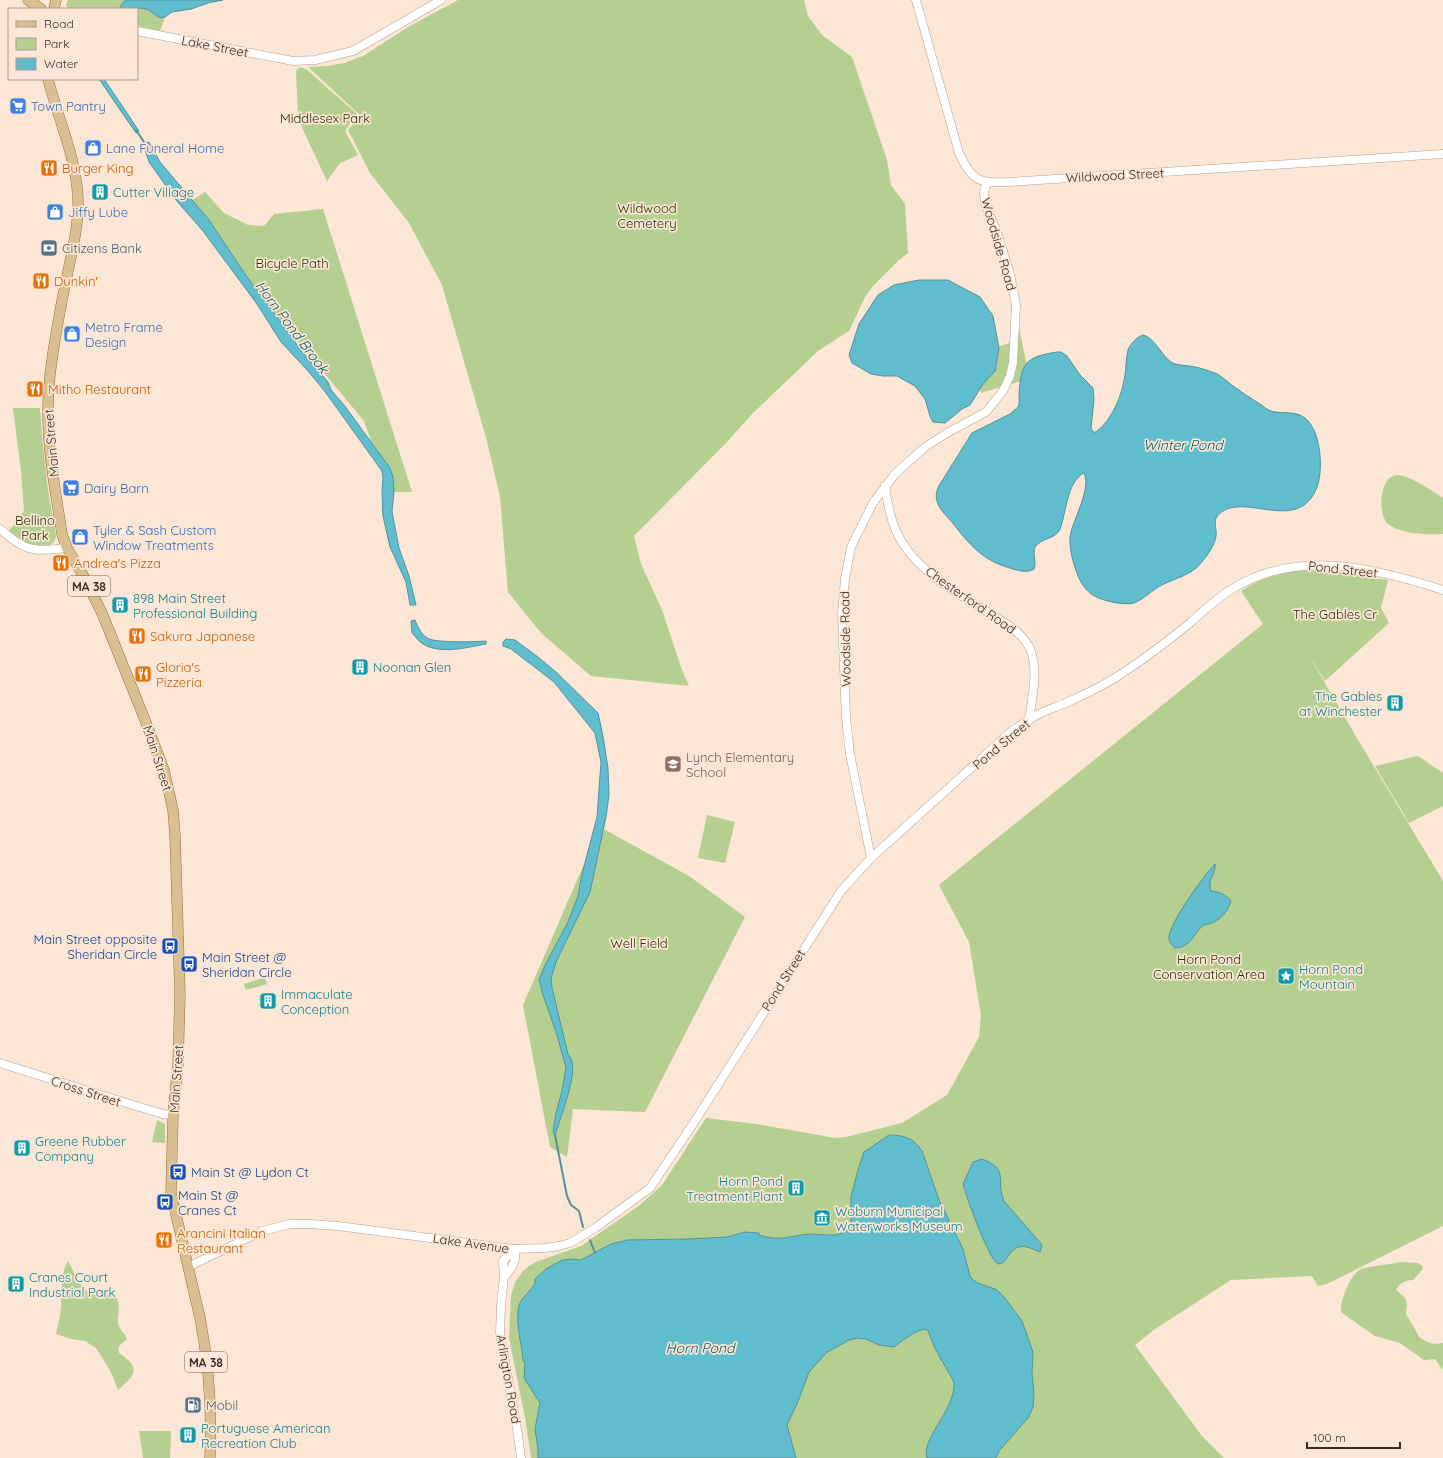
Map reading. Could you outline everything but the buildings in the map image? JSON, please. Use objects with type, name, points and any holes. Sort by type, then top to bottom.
[{"type":"main road","points":[[28,0],[40,8]]},
{"type":"main road","name":"Main Street","points":[[48,80],[72,159],[78,187],[78,214],[54,347],[48,408],[49,438],[62,534],[67,548],[95,598],[119,652],[164,770],[173,810],[180,994],[171,1192],[205,1346],[211,1427],[210,1458]]},
{"type":"street","name":"Lake Street","points":[[138,31],[294,61],[315,60],[353,51],[441,0]]},
{"type":"street","points":[[916,0],[960,154],[966,168],[981,181],[987,182]]},
{"type":"street","name":"Wildwood Street","points":[[987,182],[1009,182],[1443,154]]},
{"type":"street","name":"Woodside Road","points":[[871,858],[850,754],[846,718],[842,614],[845,579],[851,547],[873,503],[885,486],[904,464],[925,447],[986,412],[1003,391],[1010,376],[1013,363],[1016,305],[1010,274],[998,235],[985,203],[984,192],[987,182]]},
{"type":"street","name":"Chesterford Road","points":[[885,486],[896,532],[906,548],[920,564],[934,577],[1015,630],[1024,638],[1030,648],[1034,662],[1029,720]]},
{"type":"street","points":[[0,529],[9,537],[26,547],[44,550],[67,548]]},
{"type":"street","name":"Pond Street","points":[[703,1108],[841,891],[871,858],[1012,731],[1044,711],[1089,692],[1114,679],[1174,636],[1232,589],[1270,571],[1302,565],[1339,566],[1388,574],[1443,590]]},
{"type":"street","name":"Cross Street","points":[[0,1063],[136,1106],[163,1114],[174,1115]]},
{"type":"street","name":"Lake Avenue","points":[[188,1267],[262,1231],[283,1225],[299,1223],[338,1226],[514,1249],[551,1247],[570,1243],[595,1228],[650,1188],[703,1108]]},
{"type":"street","name":"Arlington Road","points":[[514,1249],[516,1254],[512,1268],[504,1277],[500,1318],[501,1340],[521,1458]]},
{"type":"green space","points":[[68,0],[125,0],[120,8],[68,8],[66,5]]},
{"type":"green space","name":"Wildwood Cemetery","points":[[458,0],[804,0],[808,16],[822,35],[852,57],[887,160],[891,185],[905,204],[908,253],[873,286],[865,297],[849,331],[818,351],[751,415],[726,443],[634,536],[641,564],[662,610],[682,670],[689,686],[591,676],[541,633],[508,592],[500,497],[487,441],[442,285],[409,223],[370,173],[348,130],[361,116],[308,67],[328,66],[344,63],[363,56],[408,27]]},
{"type":"green space","points":[[138,8],[147,9],[160,17],[165,17],[160,31],[138,26]]},
{"type":"green space","name":"Middlesex Park","points":[[300,67],[306,69],[357,114],[345,131],[358,155],[340,163],[327,181],[298,116],[296,71]]},
{"type":"green space","name":"Bicycle Path","points":[[205,192],[224,213],[248,225],[264,226],[274,214],[323,209],[412,492],[389,492],[364,421],[233,263],[183,206]]},
{"type":"green space","points":[[1019,328],[1027,366],[1021,381],[981,393],[977,379],[998,347],[1012,342]]},
{"type":"green space","name":"Bellino Park","points":[[13,408],[40,408],[48,490],[56,536],[54,542],[48,546],[25,544],[9,531],[24,511],[21,471]]},
{"type":"green space","points":[[1399,475],[1417,482],[1443,498],[1443,534],[1407,532],[1393,527],[1385,520],[1381,506],[1385,484],[1388,479]]},
{"type":"green space","name":"Horn Pond Conservation Area","points":[[1301,570],[1332,571],[1388,580],[1381,608],[1389,623],[1325,681],[1307,652],[1443,881],[1443,1226],[1327,1284],[1318,1286],[1312,1276],[1231,1280],[1155,1329],[1135,1345],[1202,1436],[1224,1458],[531,1458],[525,1418],[509,1338],[511,1296],[515,1282],[523,1271],[536,1262],[581,1246],[640,1205],[662,1185],[706,1118],[756,1124],[835,1138],[846,1137],[902,1123],[947,1095],[979,1037],[981,1015],[969,942],[939,885],[1263,624],[1241,591],[1270,577]]},
{"type":"green space","points":[[1418,756],[1443,773],[1443,806],[1409,823],[1375,766]]},
{"type":"green space","points":[[707,815],[735,822],[725,863],[698,858]]},
{"type":"green space","name":"Well Field","points":[[600,827],[689,876],[745,917],[645,1112],[573,1109],[567,1157],[550,1147],[523,1005]]},
{"type":"green space","points":[[265,977],[267,984],[246,990],[244,984]]},
{"type":"green space","points":[[157,1120],[165,1124],[165,1143],[152,1142]]},
{"type":"green space","points":[[68,1261],[78,1280],[86,1290],[93,1293],[110,1294],[117,1299],[119,1308],[118,1323],[127,1339],[119,1346],[119,1353],[131,1363],[134,1372],[118,1390],[111,1372],[96,1348],[85,1341],[71,1339],[56,1334],[60,1318],[63,1278],[65,1266]]},
{"type":"green space","points":[[1400,1262],[1418,1263],[1423,1266],[1422,1270],[1413,1280],[1403,1282],[1396,1290],[1405,1298],[1407,1303],[1406,1314],[1420,1338],[1434,1344],[1443,1343],[1443,1370],[1435,1359],[1424,1360],[1400,1343],[1375,1336],[1342,1313],[1341,1305],[1345,1292],[1352,1278],[1358,1271],[1365,1268]]},
{"type":"green space","points":[[139,1431],[171,1431],[170,1458],[143,1458]]},
{"type":"water","points":[[125,0],[223,0],[191,9],[172,12],[165,17],[160,18],[147,9],[120,8]]},
{"type":"water","points":[[100,80],[105,80],[139,131],[136,133]]},
{"type":"water","name":"Horn Pond Brook","points":[[149,142],[160,162],[209,220],[245,274],[299,348],[328,382],[331,390],[344,405],[390,468],[393,477],[394,491],[392,512],[399,548],[409,576],[416,605],[410,605],[406,582],[390,547],[383,516],[382,471],[326,393],[281,342],[257,304],[203,231],[176,200],[149,162],[143,144]]},
{"type":"water","points":[[919,280],[948,280],[980,297],[993,316],[999,348],[995,371],[983,384],[970,405],[962,409],[945,423],[933,422],[925,399],[915,386],[897,376],[871,374],[852,363],[849,355],[859,324],[878,295],[894,285]]},
{"type":"water","name":"Winter Pond","points":[[1143,335],[1151,339],[1171,362],[1179,365],[1197,367],[1215,373],[1268,410],[1300,415],[1307,420],[1316,437],[1320,458],[1317,487],[1308,502],[1296,509],[1282,511],[1238,507],[1226,510],[1216,518],[1216,534],[1214,543],[1208,554],[1193,571],[1158,587],[1141,599],[1130,604],[1104,600],[1093,596],[1080,581],[1074,565],[1070,546],[1070,537],[1084,496],[1086,479],[1084,473],[1078,477],[1071,490],[1060,529],[1055,535],[1041,542],[1035,547],[1034,569],[1021,571],[1013,569],[993,561],[978,551],[971,545],[939,507],[936,497],[940,484],[972,433],[1010,414],[1018,407],[1021,375],[1027,363],[1031,359],[1038,356],[1057,352],[1061,352],[1067,356],[1080,375],[1093,388],[1094,399],[1091,428],[1093,432],[1096,432],[1112,414],[1116,406],[1124,383],[1128,350],[1136,339]]},
{"type":"water","points":[[415,620],[423,634],[431,640],[455,642],[486,641],[486,644],[446,650],[430,647],[419,641],[412,633],[411,621]]},
{"type":"water","points":[[506,639],[515,640],[538,657],[556,672],[598,713],[608,768],[609,795],[606,817],[590,892],[556,962],[551,978],[552,988],[573,1069],[570,1088],[555,1136],[553,1132],[556,1113],[566,1068],[539,980],[545,965],[568,922],[578,896],[582,874],[597,817],[601,762],[595,733],[554,682],[511,649],[503,646],[503,642]]},
{"type":"water","points":[[1215,864],[1210,887],[1211,891],[1224,895],[1231,901],[1226,912],[1214,922],[1204,925],[1185,945],[1175,948],[1170,942],[1169,937],[1175,922],[1203,878]]},
{"type":"water","name":"Horn Pond","points":[[889,1135],[908,1138],[912,1140],[922,1151],[939,1200],[963,1249],[970,1276],[978,1283],[997,1290],[1005,1298],[1022,1321],[1033,1352],[1033,1407],[1028,1418],[999,1451],[996,1458],[927,1458],[926,1451],[928,1442],[949,1404],[953,1394],[954,1382],[927,1329],[913,1333],[894,1347],[879,1345],[866,1339],[857,1338],[849,1340],[826,1353],[809,1372],[787,1425],[796,1458],[538,1458],[535,1429],[540,1403],[524,1378],[525,1363],[523,1360],[518,1322],[521,1301],[535,1284],[535,1279],[546,1269],[562,1260],[581,1260],[611,1244],[627,1240],[727,1237],[745,1232],[759,1233],[759,1235],[773,1238],[784,1238],[809,1234],[832,1235],[847,1231],[851,1227],[851,1197],[864,1152]]},
{"type":"water","points":[[982,1159],[991,1163],[999,1171],[1004,1201],[1042,1245],[1040,1252],[1022,1246],[1015,1249],[1003,1262],[998,1264],[989,1252],[968,1201],[963,1184],[973,1162]]},
{"type":"waterway","name":"Horn Pond Brook","points":[[136,130],[146,145]]},
{"type":"waterway","name":"Horn Pond Brook","points":[[555,1135],[567,1196],[571,1205],[579,1211],[583,1227]]},
{"type":"waterway","name":"Horn Pond Brook","points":[[590,1240],[595,1253]]},
{"type":"place","name":"Town Pantry","points":[[18,106]]},
{"type":"place","name":"Lane Funeral Home","points":[[93,148]]},
{"type":"place","name":"Burger King","points":[[49,168]]},
{"type":"place","name":"Cutter Village","points":[[100,192]]},
{"type":"place","name":"Jiffy Lube","points":[[55,212]]},
{"type":"place","name":"Citizens Bank","points":[[49,248]]},
{"type":"place","name":"Dunkin'","points":[[41,281]]},
{"type":"place","name":"Metro Frame Design","points":[[72,334]]},
{"type":"place","name":"Mitho Restaurant","points":[[35,389]]},
{"type":"place","name":"Dairy Barn","points":[[71,488]]},
{"type":"place","name":"Tyler & Sash Custom Window Treatments","points":[[80,537]]},
{"type":"place","name":"Andrea's Pizza","points":[[61,563]]},
{"type":"place","name":"898 Main Street Professional Building","points":[[120,605]]},
{"type":"place","name":"Sakura Japanese","points":[[137,636]]},
{"type":"place","name":"Noonan Glen","points":[[360,667]]},
{"type":"place","name":"Gloria's Pizzeria","points":[[143,674]]},
{"type":"place","name":"The Gables at Winchester","points":[[1395,703]]},
{"type":"place","name":"Lynch Elementary School","points":[[673,764]]},
{"type":"place","name":"Main Street opposite Sheridan Circle","points":[[170,946]]},
{"type":"place","name":"Main Street @ Sheridan Circle","points":[[189,964]]},
{"type":"place","name":"Horn Pond Mountain","points":[[1286,976]]},
{"type":"place","name":"Immaculate Conception","points":[[268,1001]]},
{"type":"place","name":"Greene Rubber Company","points":[[22,1148]]},
{"type":"place","name":"Main St @ Lydon Ct","points":[[178,1172]]},
{"type":"place","name":"Horn Pond Treatment Plant","points":[[796,1188]]},
{"type":"place","name":"Main St @ Cranes Ct","points":[[165,1202]]},
{"type":"place","name":"Woburn Municipal Waterworks Museum","points":[[822,1218]]},
{"type":"place","name":"Arancini Italian Restaurant","points":[[164,1240]]},
{"type":"place","name":"Cranes Court Industrial Park","points":[[16,1284]]},
{"type":"place","name":"Mobil","points":[[193,1405]]},
{"type":"place","name":"Portuguese American Recreation Club","points":[[188,1435]]},
{"type":"park label","name":"The Gables Cr","points":[[1335,614]]}]
